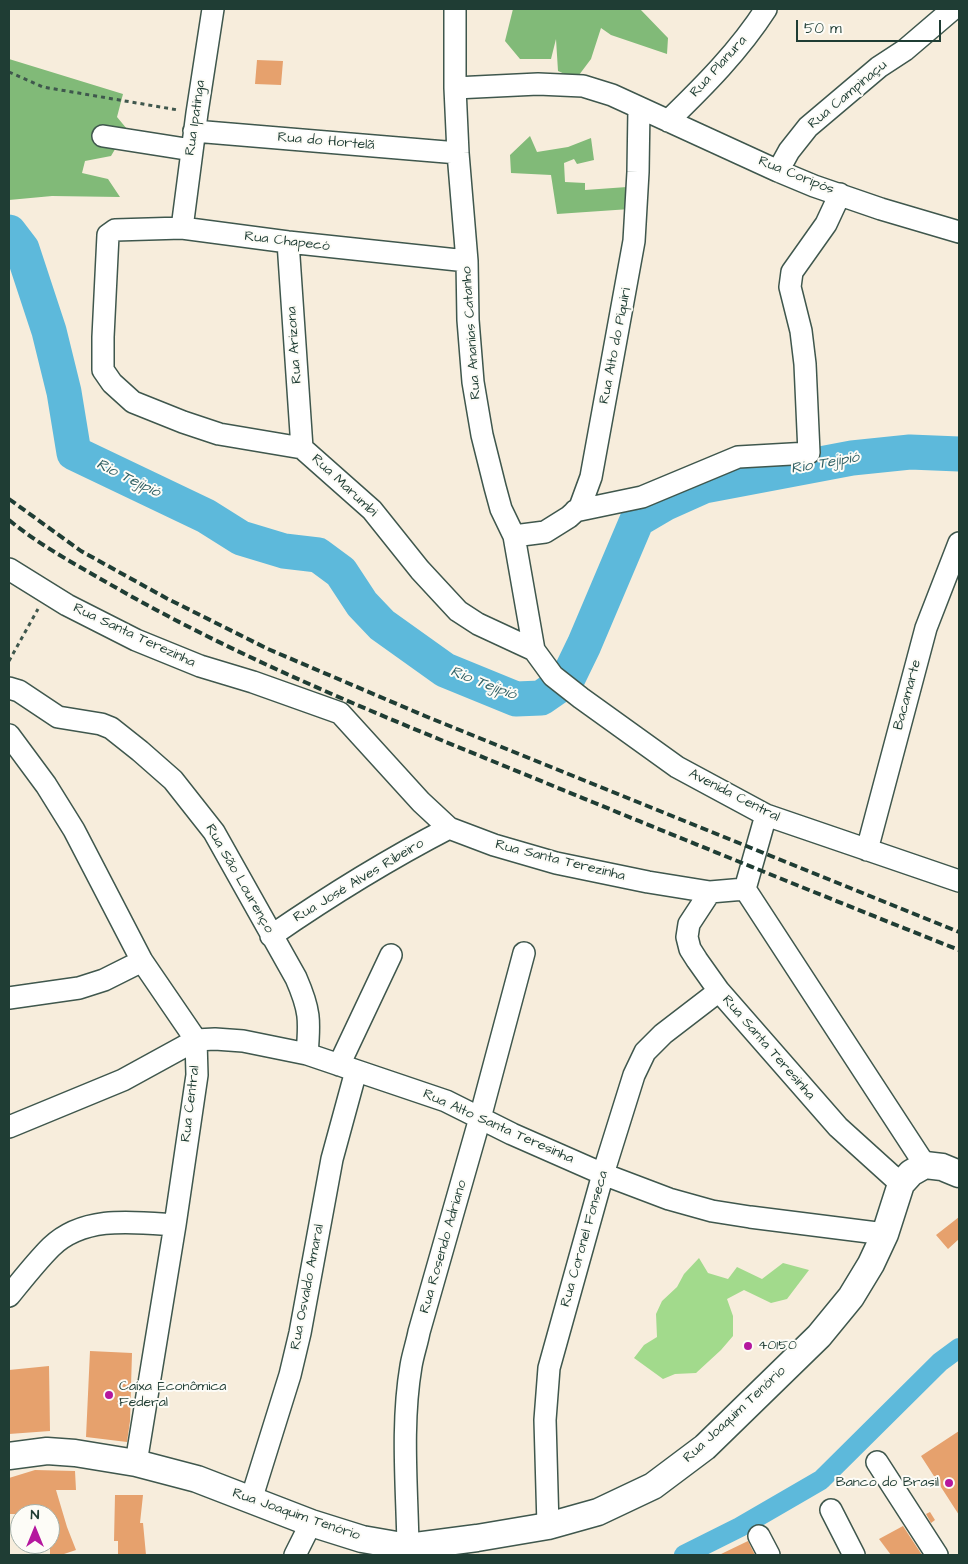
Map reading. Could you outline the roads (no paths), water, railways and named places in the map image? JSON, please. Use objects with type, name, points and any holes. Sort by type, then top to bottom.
[{"type":"street","name":"Rua Ipatinga","points":[[182,228],[194,131],[213,9]]},
{"type":"street","name":"Rua Ananias Catanho","points":[[455,9],[455,88],[458,154],[467,261],[468,320],[473,382],[482,436],[501,509],[514,536],[534,650]]},
{"type":"street","name":"Rua Planura","points":[[668,121],[732,55],[766,9]]},
{"type":"street","name":"Rua Campinaçu","points":[[778,171],[789,151],[808,127],[879,67],[905,50],[953,9]]},
{"type":"street","name":"Rua Coripós","points":[[455,88],[538,84],[583,86],[612,95],[778,171],[881,209],[959,232]]},
{"type":"street","name":"Rua Alto do Piquiri","points":[[514,536],[545,532],[569,517],[580,507],[591,478],[629,277],[634,241],[639,108]]},
{"type":"street","name":"Rua do Hortelã","points":[[102,136],[194,131],[458,154]]},
{"type":"street","points":[[575,510],[642,497],[738,457],[809,453],[805,364],[801,331],[790,287],[792,272],[826,224],[840,194]]},
{"type":"street","name":"Rua Chapecó","points":[[108,235],[115,230],[182,228],[288,242],[467,261]]},
{"type":"street","name":"Rua Marumbi","points":[[108,235],[102,337],[104,370],[112,384],[133,402],[183,422],[219,434],[302,448],[372,510],[420,570],[458,611],[478,624],[534,650],[553,676],[581,698]]},
{"type":"street","name":"Rua Arizona","points":[[288,242],[302,448]]},
{"type":"street","name":"Bacamarte","points":[[867,850],[926,628],[959,542]]},
{"type":"street","name":"Rua Santa Terezinha","points":[[9,569],[67,605],[136,640],[200,666],[253,682],[340,713],[421,802],[449,828],[494,846],[556,863],[648,882],[710,892],[745,889]]},
{"type":"street","name":"Rua São Lourenço","points":[[9,688],[19,692],[58,717],[101,724],[111,728],[174,780],[214,832],[296,978],[306,999],[310,1019],[307,1054]]},
{"type":"street","name":"Avenida Central","points":[[581,698],[677,766],[766,815],[959,881]]},
{"type":"street","points":[[9,735],[46,786],[74,830],[142,961],[196,1040]]},
{"type":"street","points":[[766,815],[745,889],[926,1165],[942,1167],[959,1174]]},
{"type":"street","name":"Rua José Alves Ribeiro","points":[[271,936],[330,896],[402,852],[449,828]]},
{"type":"street","name":"Rua Santa Teresinha","points":[[710,892],[689,924],[687,937],[690,949],[696,960],[719,991],[838,1127],[902,1184]]},
{"type":"street","name":"Rua Rosendo Adriano","points":[[408,1547],[406,1440],[411,1366],[524,953]]},
{"type":"street","name":"Rua Osvaldo Amaral","points":[[251,1500],[292,1367],[300,1333],[347,1068],[391,955]]},
{"type":"street","points":[[9,998],[79,988],[104,980],[142,961]]},
{"type":"street","name":"Rua Coronel Fonseca","points":[[548,1526],[545,1420],[549,1368],[603,1174],[634,1075],[645,1052],[663,1034],[719,991]]},
{"type":"street","name":"Rua Alto Santa Teresinha","points":[[9,1127],[123,1080],[196,1040],[242,1041],[307,1054],[446,1102],[603,1174],[669,1199],[750,1217],[884,1234]]},
{"type":"street","name":"Rua Central","points":[[136,1463],[175,1225],[197,1075],[196,1040]]},
{"type":"street","name":"Rua Joaquim Tenório","points":[[9,1456],[47,1452],[75,1453],[136,1463],[196,1479],[311,1523],[362,1539],[408,1547],[548,1526],[598,1512],[653,1486],[704,1447],[819,1336],[851,1297],[871,1264],[902,1184],[911,1173],[926,1165]]},
{"type":"street","points":[[9,1296],[52,1246],[70,1233],[88,1226],[110,1223],[138,1222],[175,1225]]},
{"type":"street","points":[[878,1462],[937,1555]]},
{"type":"street","points":[[831,1510],[854,1555]]},
{"type":"street","points":[[295,1555],[311,1523]]},
{"type":"street","points":[[759,1536],[769,1555]]},
{"type":"waterway","name":"Rio Tejipió","points":[[9,232],[22,249],[49,331],[64,392],[74,453],[206,516],[241,538],[284,551],[318,555],[341,572],[362,604],[382,625],[445,670],[516,699],[541,698],[567,680],[584,645],[637,520],[666,503],[704,486],[852,458],[910,452],[959,454]]},
{"type":"waterway","points":[[684,1555],[740,1527],[821,1480],[940,1362],[959,1348]]},
{"type":"railway","points":[[9,499],[81,551],[166,598],[268,649],[425,716],[959,932]]},
{"type":"railway","points":[[9,520],[56,553],[144,604],[302,681],[383,716],[959,950]]},
{"type":"place","name":"40150","points":[[748,1346]]},
{"type":"place","name":"Caixa Econômica Federal","points":[[109,1395]]},
{"type":"place","name":"Banco do Brasil","points":[[949,1483]]}]
